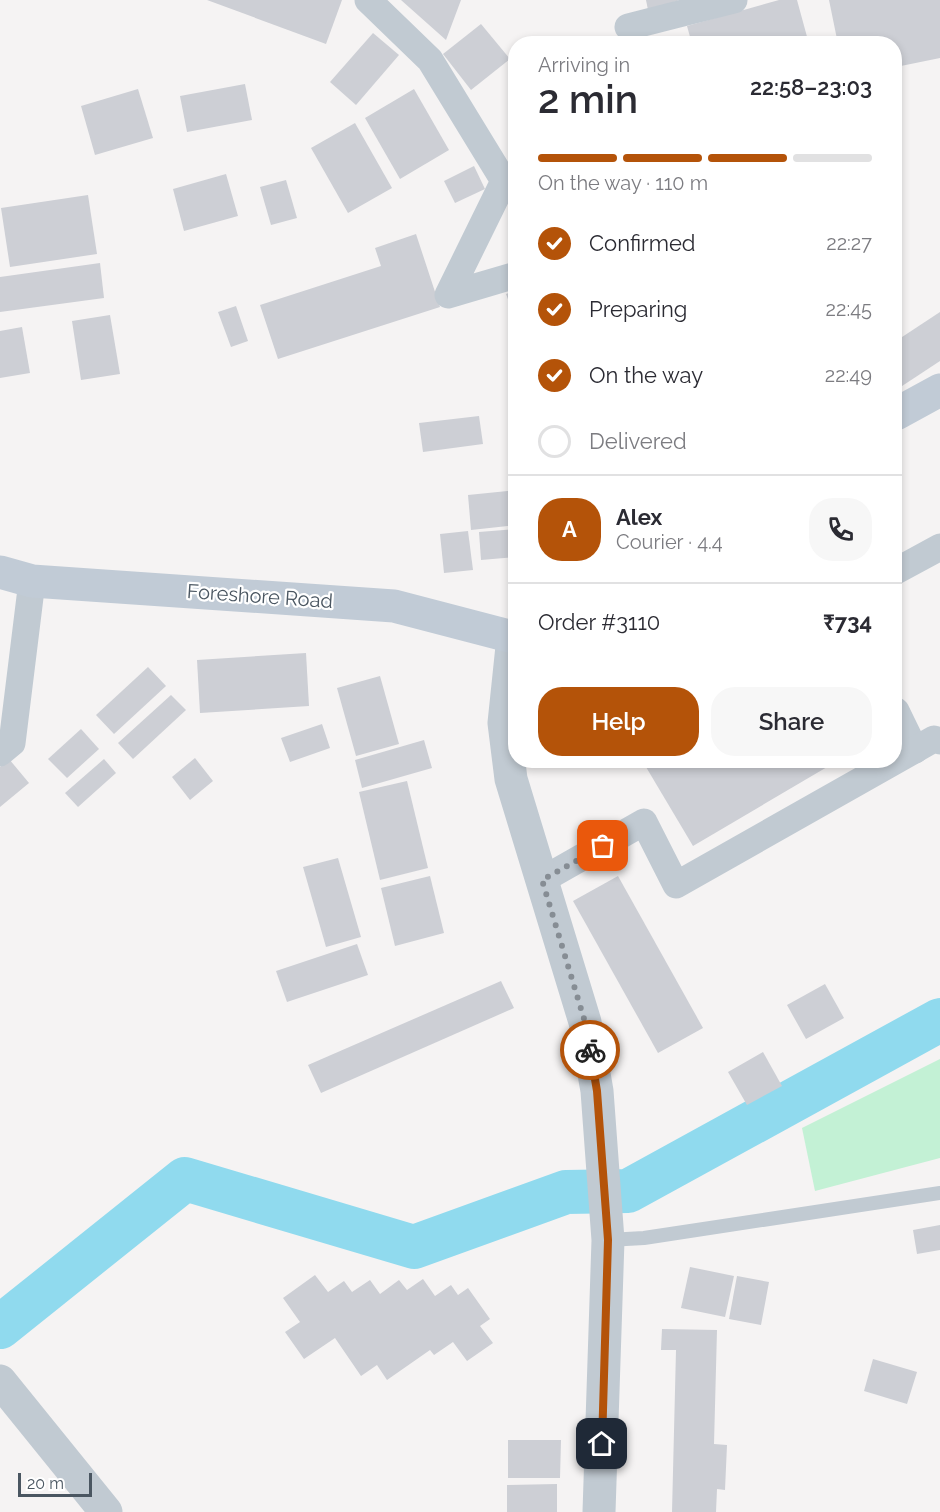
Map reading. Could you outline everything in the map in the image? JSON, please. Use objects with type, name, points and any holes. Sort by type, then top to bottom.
[{"type":"main road","points":[[902,411],[940,390]]},
{"type":"main road","name":"Foreshore Road","points":[[0,572],[32,581],[394,606],[508,634]]},
{"type":"street","points":[[368,0],[430,60],[504,181],[448,295],[508,277]]},
{"type":"street","points":[[628,27],[734,0]]},
{"type":"street","points":[[902,568],[940,547]]},
{"type":"street","points":[[0,753],[12,743],[32,581]]},
{"type":"street","points":[[508,691],[504,723],[508,755]]},
{"type":"street","points":[[902,723],[915,750]]},
{"type":"street","points":[[902,757],[934,739],[940,741]]},
{"type":"street","points":[[510,768],[511,779],[585,1022],[597,1091],[608,1228],[599,1512]]},
{"type":"street","points":[[542,880],[644,822],[676,885],[883,768]]},
{"type":"street","points":[[0,1381],[106,1512]]},
{"type":"lane","points":[[608,1228],[655,1236],[940,1193]]},
{"type":"green space","points":[[940,1059],[940,1158],[815,1191],[802,1128]]},
{"type":"building","points":[[207,0],[342,0],[326,44]]},
{"type":"building","points":[[401,0],[461,0],[446,40]]},
{"type":"building","points":[[646,0],[680,0],[648,10]]},
{"type":"building","points":[[779,0],[797,0],[807,36],[690,36],[687,26]]},
{"type":"building","points":[[829,0],[940,0],[940,58],[902,66],[902,36],[836,36]]},
{"type":"building","points":[[481,24],[508,57],[508,61],[471,90],[443,54]]},
{"type":"building","points":[[373,33],[399,55],[356,105],[330,82]]},
{"type":"building","points":[[245,84],[252,120],[187,132],[180,96]]},
{"type":"building","points":[[138,89],[153,138],[95,155],[81,106]]},
{"type":"building","points":[[414,89],[449,150],[400,179],[365,118]]},
{"type":"building","points":[[355,123],[392,188],[348,213],[311,148]]},
{"type":"building","points":[[474,166],[485,189],[455,203],[444,181]]},
{"type":"building","points":[[226,174],[238,216],[184,231],[173,189]]},
{"type":"building","points":[[286,180],[297,218],[271,225],[260,187]]},
{"type":"building","points":[[88,195],[97,254],[10,267],[1,208]]},
{"type":"building","points":[[416,234],[440,307],[278,359],[260,305],[381,266],[375,248]]},
{"type":"building","points":[[100,263],[104,298],[0,312],[0,277]]},
{"type":"building","points":[[236,306],[248,341],[231,347],[218,312]]},
{"type":"building","points":[[940,312],[940,361],[902,386],[902,337]]},
{"type":"building","points":[[110,315],[120,374],[81,380],[72,321]]},
{"type":"building","points":[[22,327],[30,373],[0,378],[0,331]]},
{"type":"building","points":[[479,416],[483,444],[423,452],[419,423]]},
{"type":"building","points":[[508,491],[508,526],[471,530],[468,495]]},
{"type":"building","points":[[508,530],[508,558],[481,560],[479,532]]},
{"type":"building","points":[[468,531],[473,570],[444,573],[440,534]]},
{"type":"building","points":[[306,653],[309,706],[200,713],[197,660]]},
{"type":"building","points":[[148,667],[166,686],[114,734],[96,715]]},
{"type":"building","points":[[380,676],[399,744],[356,756],[337,688]]},
{"type":"building","points":[[171,695],[186,710],[133,759],[118,743]]},
{"type":"building","points":[[322,724],[330,748],[290,762],[281,738]]},
{"type":"building","points":[[81,729],[99,749],[67,778],[48,759]]},
{"type":"building","points":[[424,740],[432,768],[362,788],[355,760]]},
{"type":"building","points":[[195,758],[213,781],[190,800],[172,777]]},
{"type":"building","points":[[9,759],[29,783],[0,807],[0,767]]},
{"type":"building","points":[[104,759],[116,773],[78,807],[65,793]]},
{"type":"building","points":[[647,768],[825,768],[693,846]]},
{"type":"building","points":[[407,781],[428,868],[380,880],[359,792]]},
{"type":"building","points":[[338,858],[361,937],[326,947],[303,867]]},
{"type":"building","points":[[430,876],[444,933],[395,946],[381,888]]},
{"type":"building","points":[[618,876],[703,1028],[658,1053],[573,901]]},
{"type":"building","points":[[357,944],[368,975],[287,1002],[276,971]]},
{"type":"building","points":[[501,981],[514,1008],[321,1093],[308,1065]]},
{"type":"building","points":[[825,984],[844,1018],[806,1039],[787,1005]]},
{"type":"building","points":[[763,1052],[782,1086],[747,1105],[728,1072]]},
{"type":"building","points":[[940,1225],[940,1250],[917,1254],[913,1230]]},
{"type":"building","points":[[690,1267],[734,1276],[725,1317],[681,1308]]},
{"type":"building","points":[[315,1275],[328,1292],[344,1281],[352,1292],[370,1280],[380,1294],[399,1280],[407,1290],[423,1279],[435,1296],[451,1285],[458,1295],[468,1288],[490,1319],[480,1326],[493,1343],[467,1361],[453,1342],[434,1355],[430,1350],[387,1380],[377,1365],[361,1376],[335,1338],[304,1359],[285,1332],[300,1322],[283,1298]]},
{"type":"building","points":[[737,1276],[769,1282],[761,1325],[729,1319]]},
{"type":"building","points":[[662,1329],[717,1330],[714,1444],[727,1445],[725,1490],[717,1489],[716,1512],[672,1512],[676,1350],[661,1350]]},
{"type":"building","points":[[873,1359],[917,1372],[907,1404],[864,1391]]},
{"type":"building","points":[[508,1440],[561,1440],[560,1478],[508,1478]]},
{"type":"building","points":[[557,1484],[557,1512],[507,1512],[507,1485]]},
{"type":"waterway","points":[[0,1327],[185,1179],[414,1247],[566,1192],[628,1191],[940,1020]]},
{"type":"way so far","points":[[590,1050],[585,1022],[542,880],[603,846]]},
{"type":"route","points":[[590,1050],[597,1091],[603,1153],[608,1240],[602,1444]]}]
